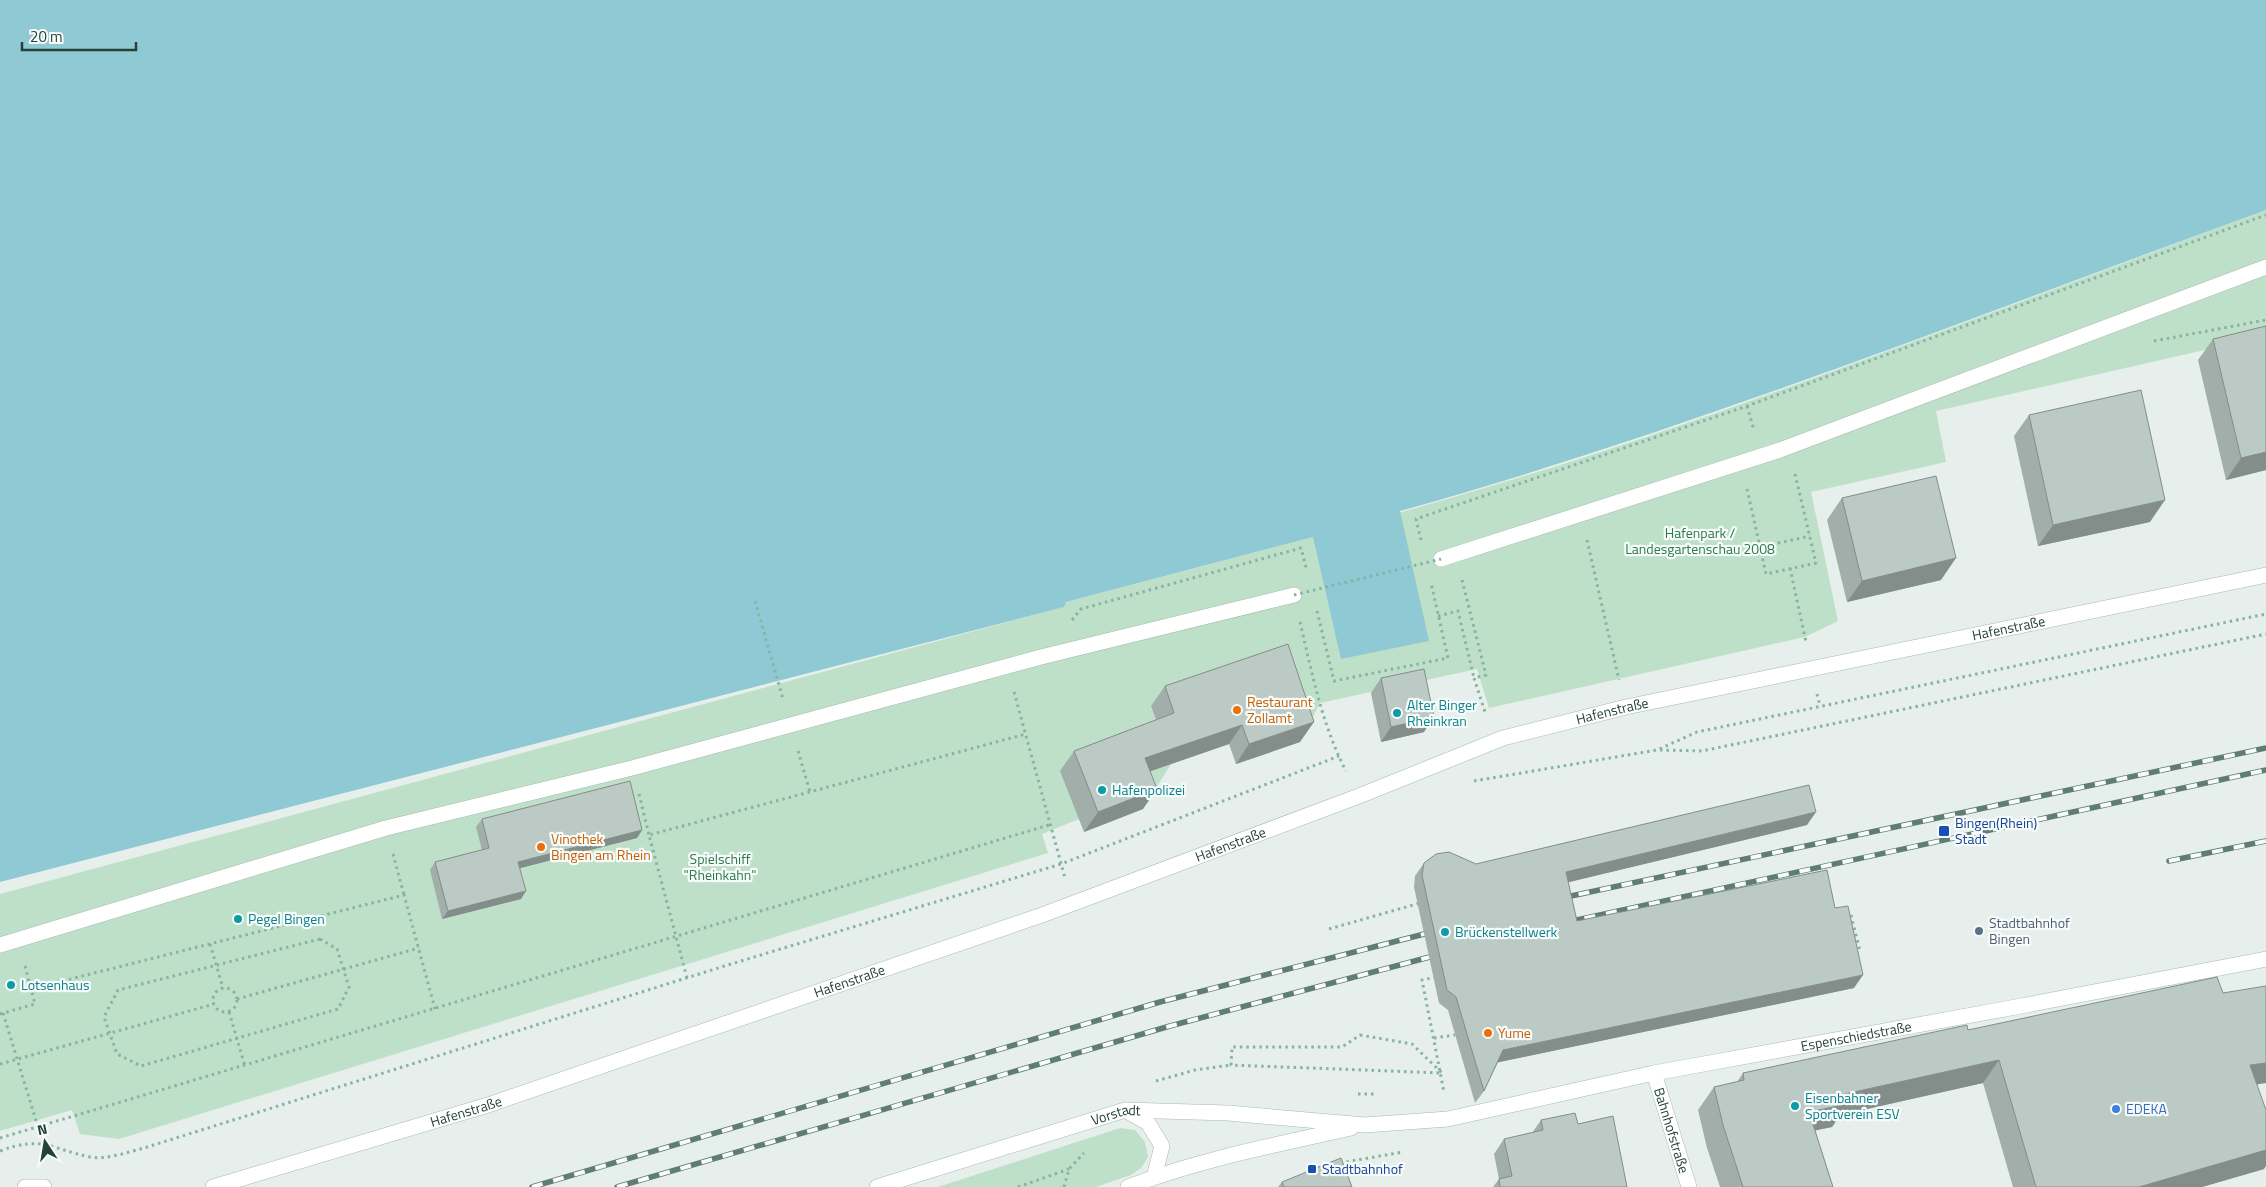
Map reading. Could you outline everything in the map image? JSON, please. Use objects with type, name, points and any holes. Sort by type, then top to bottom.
[{"type":"street","points":[[1448,557],[1780,450],[2266,267]]},
{"type":"street","name":"Hafenstraße","points":[[213,1187],[488,1105],[1075,904],[1360,796],[1494,742],[1626,707],[2266,575]]},
{"type":"street","points":[[0,945],[386,828],[632,768],[1041,657],[1295,600]]},
{"type":"street","name":"Espenschiedstraße","points":[[1448,1119],[1654,1073],[2016,1008],[2266,959]]},
{"type":"street","name":"Bahnhofstraße","points":[[1654,1073],[1689,1187]]},
{"type":"street","points":[[1125,1110],[1148,1123],[1162,1146],[1154,1176]]},
{"type":"street","name":"Vorstadt","points":[[877,1187],[1125,1110],[1228,1113],[1365,1125]]},
{"type":"street","name":"Vorstadt","points":[[1128,1187],[1154,1176],[1234,1154],[1365,1125],[1448,1119]]},
{"type":"street","points":[[25,1187],[44,1187]]},
{"type":"path","points":[[1423,548],[1416,519],[1747,406],[2266,215]]},
{"type":"path","points":[[2149,342],[2266,320]]},
{"type":"path","points":[[1750,503],[1766,574],[1816,563],[1800,492]]},
{"type":"path","points":[[1581,515],[1626,707]]},
{"type":"path","points":[[1760,547],[1810,536]]},
{"type":"path","points":[[1041,657],[1081,609],[1301,548],[1308,576]]},
{"type":"path","points":[[1295,600],[1448,557],[1486,675],[1474,678]]},
{"type":"path","points":[[1425,558],[1427,568]]},
{"type":"path","points":[[1790,568],[1812,670]]},
{"type":"path","points":[[1315,605],[1334,681],[1448,658],[1429,577]]},
{"type":"path","points":[[1311,586],[1313,595]]},
{"type":"path","points":[[755,601],[782,693]]},
{"type":"path","points":[[1438,616],[1458,611],[1474,678],[1494,742]]},
{"type":"path","points":[[1298,613],[1319,704],[1339,756],[1360,796]]},
{"type":"path","points":[[1657,750],[1697,732],[2266,614]]},
{"type":"path","points":[[1464,782],[1512,776],[1657,750],[1702,751],[2266,634]]},
{"type":"path","points":[[1007,666],[1049,825],[1075,904]]},
{"type":"path","points":[[649,835],[1026,734]]},
{"type":"path","points":[[0,1151],[19,1144],[42,1143],[92,1157],[118,1155],[1061,864],[1339,756]]},
{"type":"path","points":[[632,768],[687,978]]},
{"type":"path","points":[[0,1138],[1049,825]]},
{"type":"path","points":[[386,828],[435,1009]]},
{"type":"path","points":[[38,1127],[2,1013],[35,1004],[31,989],[404,895]]},
{"type":"path","points":[[1329,928],[1429,901]]},
{"type":"path","points":[[1851,915],[1860,951]]},
{"type":"path","points":[[320,938],[337,949],[349,987],[338,1009],[141,1066],[116,1054],[104,1017],[118,990],[216,965],[320,938]]},
{"type":"path","points":[[210,944],[223,988]]},
{"type":"path","points":[[238,999],[418,948]]},
{"type":"path","points":[[1439,977],[1422,980],[1442,1073]]},
{"type":"path","points":[[214,1004],[216,992],[223,988],[231,989],[238,999]]},
{"type":"path","points":[[214,1004],[222,1012],[228,1012],[234,1008],[238,999]]},
{"type":"path","points":[[0,1064],[214,1004]]},
{"type":"path","points":[[228,1012],[245,1066]]},
{"type":"path","points":[[1231,1065],[1232,1047],[1342,1047],[1360,1035],[1412,1044],[1442,1073]]},
{"type":"path","points":[[1434,1038],[1455,1035]]},
{"type":"path","points":[[1154,1082],[1195,1070],[1231,1065],[1442,1073]]},
{"type":"path","points":[[1018,1187],[1069,1169]]},
{"type":"green space","points":[[2266,210],[2266,336],[1936,411],[1946,462],[1811,492],[1838,621],[1805,637],[1489,708],[1477,669],[1320,703],[1300,742],[1274,664],[1151,706],[1171,764],[1143,809],[1119,748],[1079,819],[1042,834],[1048,853],[119,1139],[80,1134],[72,1110],[0,1131],[0,894],[1063,607],[1066,602],[1212,564],[1503,483],[1724,410]]},
{"type":"green space","points":[[1120,1128],[1135,1130],[1145,1142],[1148,1157],[1141,1168],[1131,1175],[1096,1187],[938,1187]]},
{"type":"water","points":[[0,0],[2266,0],[2266,210],[1728,407],[1510,479],[1400,511],[1429,641],[1341,659],[1313,537],[1066,602],[1064,607],[0,882]]},
{"type":"building","points":[[2266,326],[2266,452],[2241,458],[2213,339]]},
{"type":"building","points":[[2141,390],[2165,500],[2053,525],[2029,415]]},
{"type":"building","points":[[1936,476],[1956,558],[1862,581],[1842,498]]},
{"type":"building","points":[[1288,644],[1314,722],[1249,744],[1242,725],[1145,758],[1157,789],[1098,812],[1074,751],[1174,713],[1165,686]]},
{"type":"building","points":[[1424,669],[1434,717],[1391,727],[1381,678]]},
{"type":"building","name":"Vinothek Bingen am Rhein","points":[[630,781],[642,830],[518,862],[526,891],[448,911],[435,862],[489,848],[482,819]]},
{"type":"building","points":[[1809,785],[1816,812],[1566,872],[1577,921],[1827,870],[1835,908],[1848,906],[1863,975],[1503,1050],[1484,1091],[1456,997],[1447,990],[1422,875],[1424,863],[1436,854],[1449,852],[1476,864]]},
{"type":"building","points":[[2217,977],[2223,993],[2266,986],[2266,1063],[2250,1065],[2266,1110],[2266,1150],[2139,1187],[2036,1187],[1999,1060],[1845,1094],[1848,1104],[1809,1112],[1833,1187],[1743,1187],[1723,1125],[1714,1087],[1744,1080],[1743,1073],[1967,1025],[1968,1030]]},
{"type":"building","points":[[1575,1113],[1578,1124],[1613,1116],[1627,1187],[1500,1187],[1499,1179],[1512,1176],[1504,1139],[1543,1130],[1541,1120]]},
{"type":"building","points":[[1341,1158],[1352,1187],[1284,1187],[1282,1182]]},
{"type":"railway","points":[[1557,899],[2266,748]]},
{"type":"railway","points":[[1563,923],[2266,770]]},
{"type":"railway","points":[[2169,861],[2266,841]]},
{"type":"railway","points":[[532,1187],[1160,1002],[1436,931]]},
{"type":"railway","points":[[617,1187],[1170,1026],[1441,954]]},
{"type":"place","name":"Restaurant Zollamt","points":[[1237,710]]},
{"type":"place","name":"Alter Binger Rheinkran","points":[[1397,713]]},
{"type":"place","name":"Hafenpolizei","points":[[1102,790]]},
{"type":"place","name":"Bingen(Rhein) Stadt","points":[[1944,831]]},
{"type":"place","name":"Vinothek Bingen am Rhein","points":[[541,847]]},
{"type":"place","name":"Pegel Bingen","points":[[238,919]]},
{"type":"place","name":"Stadtbahnhof Bingen","points":[[1979,931]]},
{"type":"place","name":"Brückenstellwerk","points":[[1445,932]]},
{"type":"place","name":"Lotsenhaus","points":[[11,985]]},
{"type":"place","name":"Yume","points":[[1488,1033]]},
{"type":"place","name":"Eisenbahner Sportverein ESV","points":[[1795,1106]]},
{"type":"place","name":"EDEKA","points":[[2116,1109]]},
{"type":"place","name":"Stadtbahnhof","points":[[1312,1169]]},
{"type":"park label","name":"Hafenpark / Landesgartenschau 2008","points":[[1700,542]]},
{"type":"park label","name":"Spielschiff \"Rheinkahn\"","points":[[720,868]]}]
